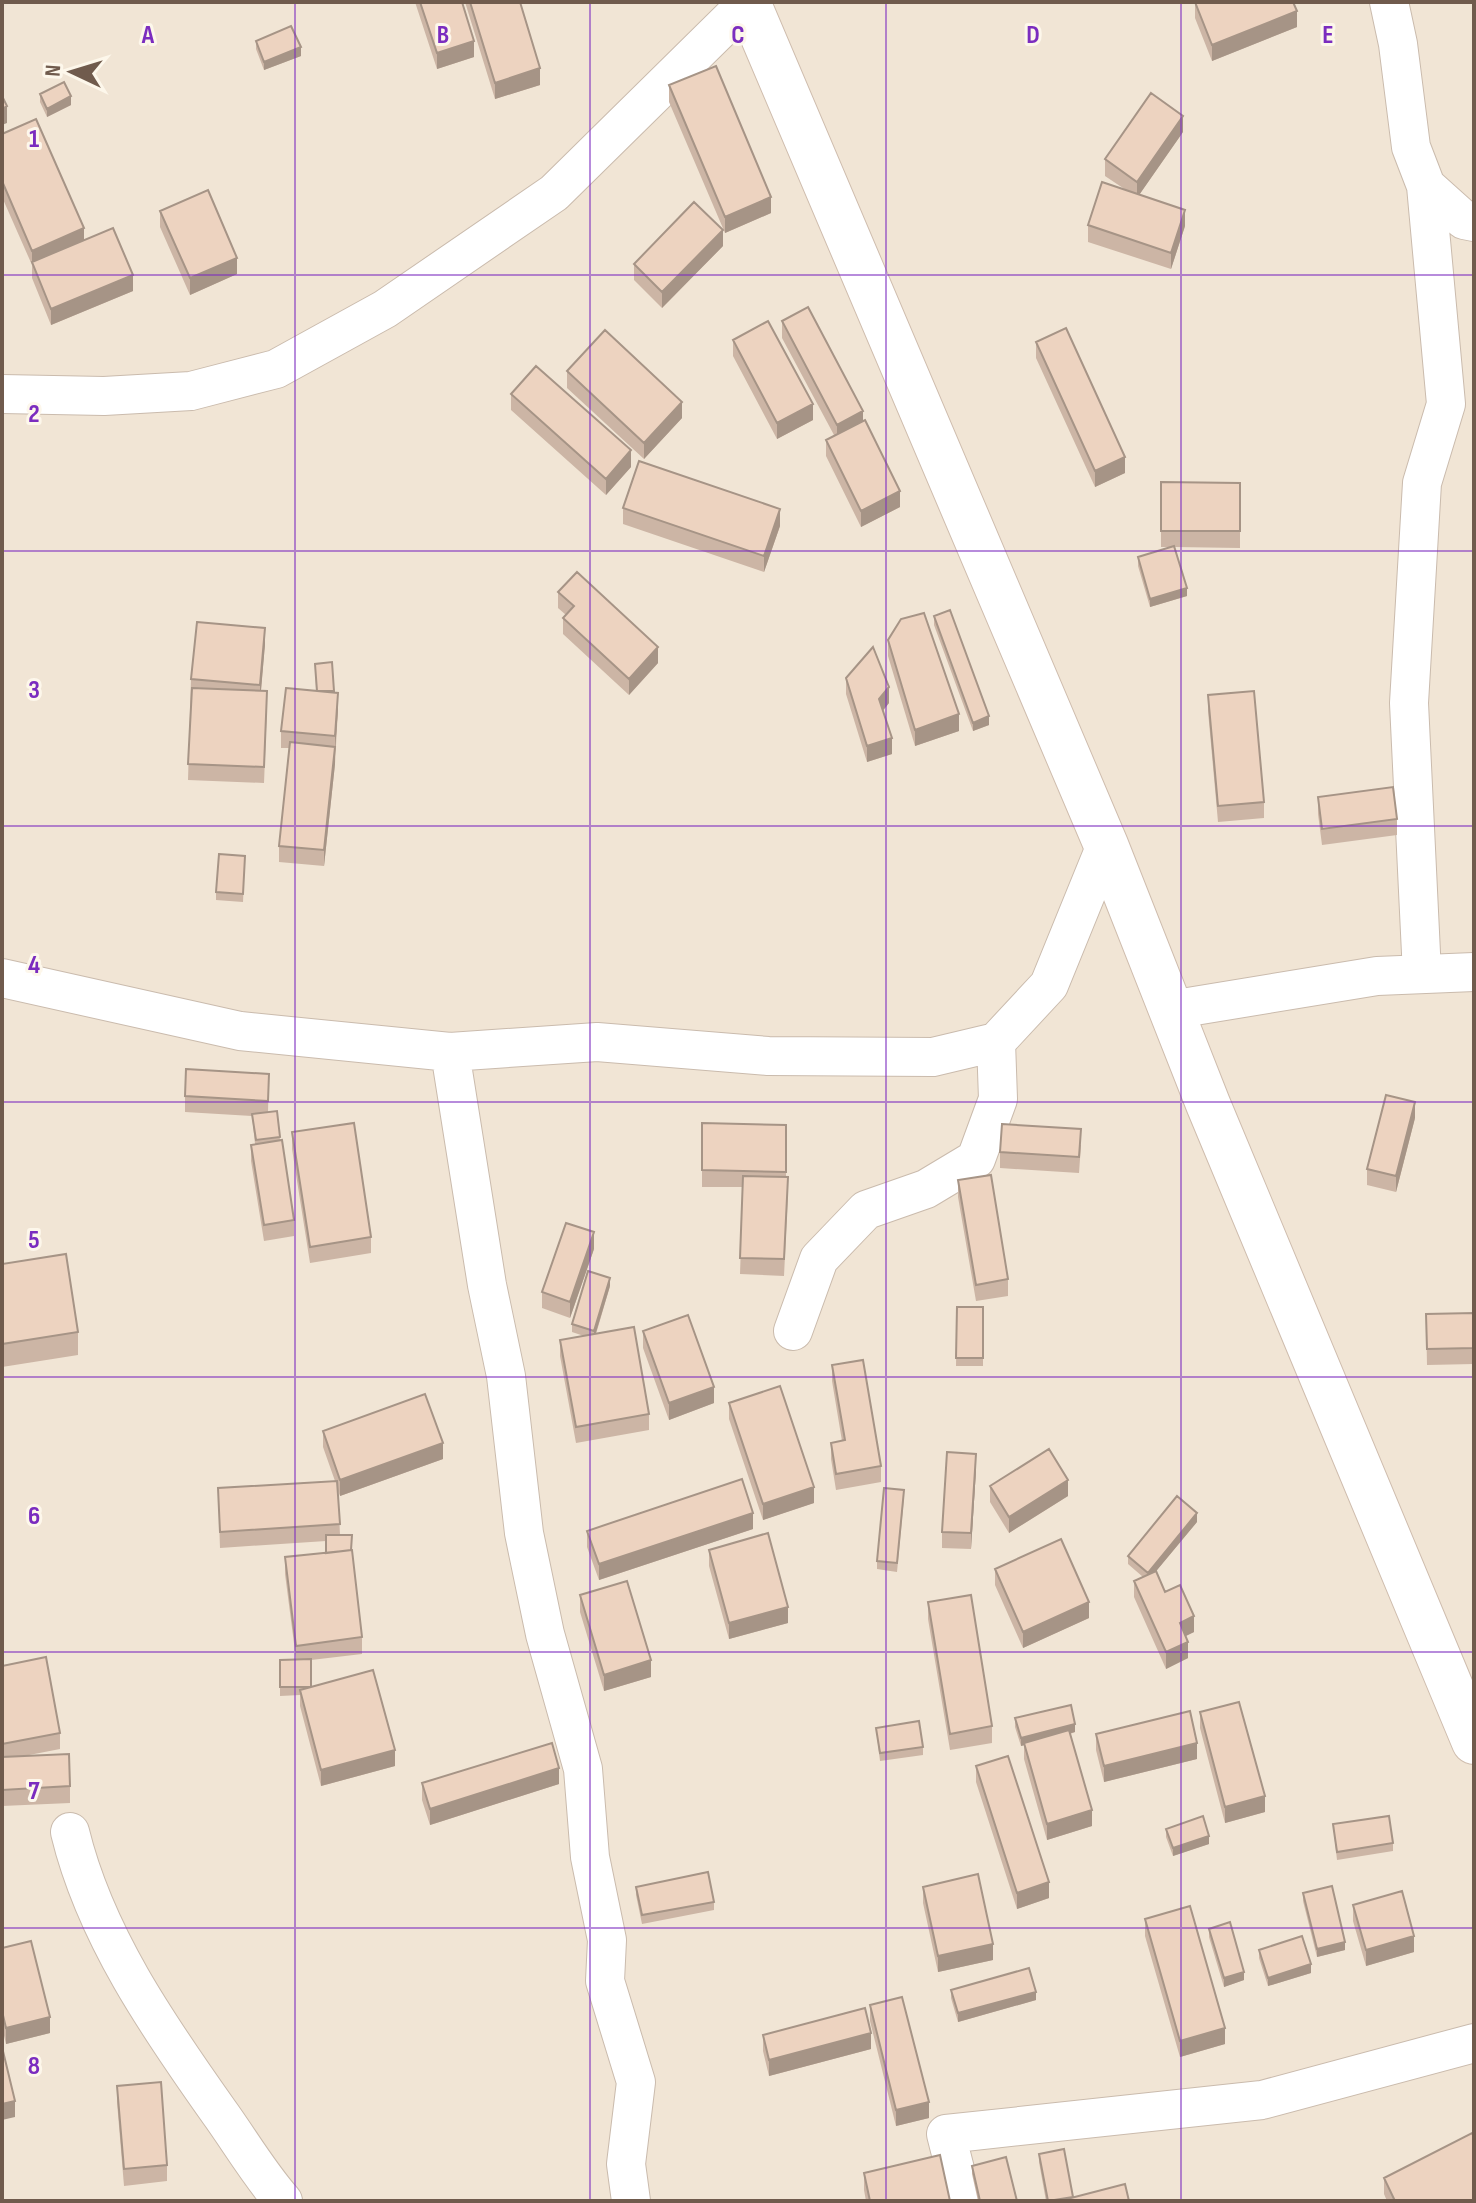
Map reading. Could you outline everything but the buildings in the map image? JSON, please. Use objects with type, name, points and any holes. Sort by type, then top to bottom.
[{"type":"street","points":[[2,394],[104,396],[191,391],[276,369],[385,309],[554,193],[748,2],[1106,845],[1170,1010],[1474,1742]]},
{"type":"street","points":[[1389,2],[1398,44],[1411,147],[1426,186],[1446,404],[1422,483],[1409,703],[1422,974]]},
{"type":"street","points":[[1426,186],[1464,220],[1474,222]]},
{"type":"street","points":[[2,978],[240,1031],[450,1052],[597,1042],[768,1056],[933,1057],[996,1042],[1049,985],[1106,845]]},
{"type":"street","points":[[1170,1010],[1377,976],[1474,972]]},
{"type":"street","points":[[793,1331],[819,1259],[866,1210],[926,1189],[976,1159],[998,1099],[996,1042]]},
{"type":"street","points":[[450,1052],[487,1285],[506,1376],[524,1533],[545,1634],[583,1769],[590,1857],[607,1940],[605,1981],[636,2082],[626,2164],[631,2201]]},
{"type":"street","points":[[70,1832],[80,1873],[128,1976],[283,2201]]},
{"type":"street","points":[[963,2201],[946,2134],[1262,2100],[1474,2043]]},
{"type":"shaded area","points":[[2,2],[1474,2],[1474,2201],[2,2201]]}]
